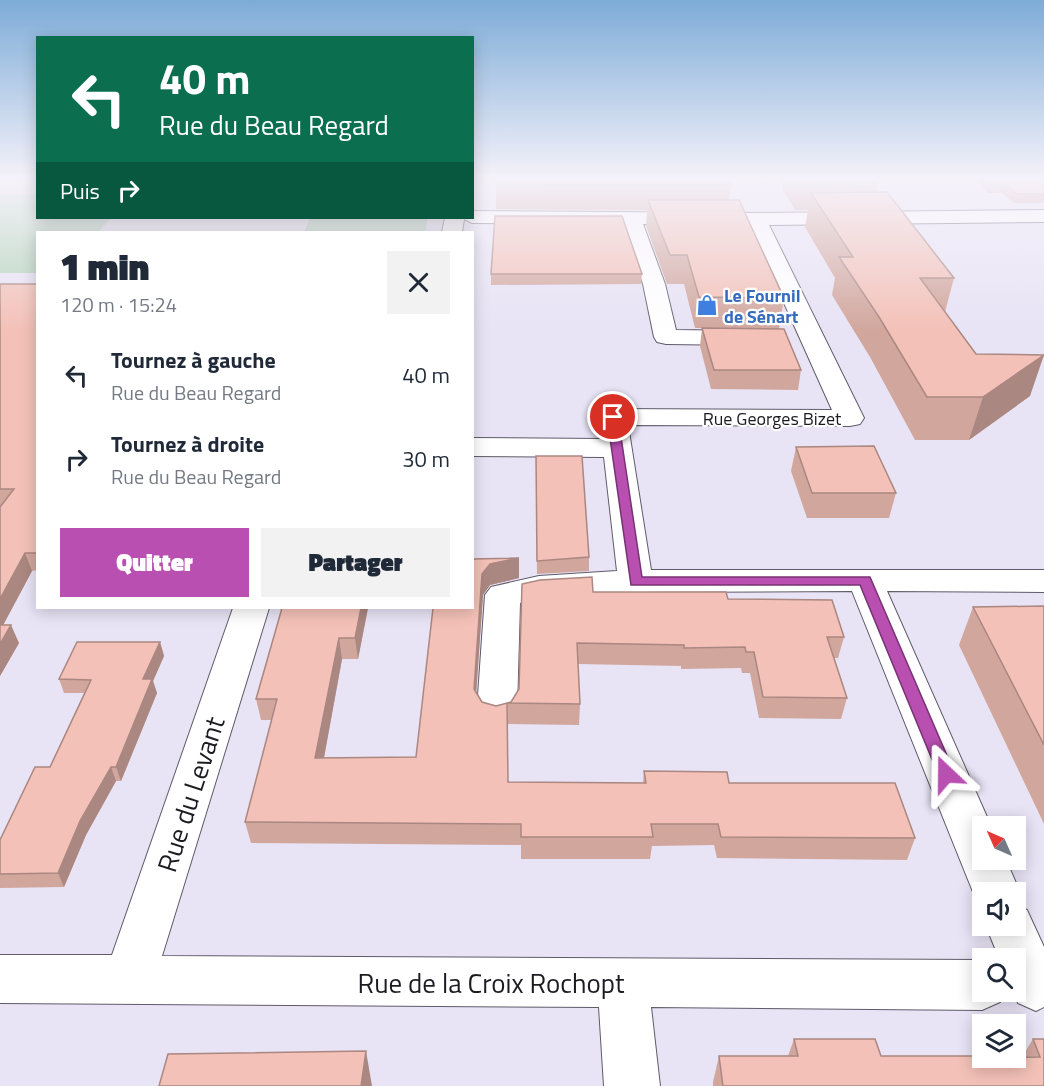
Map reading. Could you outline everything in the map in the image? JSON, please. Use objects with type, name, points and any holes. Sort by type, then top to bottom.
[{"type":"street","points":[[635,230],[654,284],[666,338],[790,338]]},
{"type":"street","name":"Rue Georges Bizet","points":[[617,448],[613,417],[850,418],[790,338],[759,230]]},
{"type":"street","points":[[474,447],[617,448],[636,581]]},
{"type":"street","points":[[865,580],[972,835]]},
{"type":"street","points":[[497,710],[503,595],[538,587],[636,581],[1044,581]]},
{"type":"street","name":"Rue du Levant","points":[[129,980],[251,609]]},
{"type":"street","points":[[1014,936],[1032,986]]},
{"type":"street","name":"Rue de la Croix Rochopt","points":[[0,979],[972,985]]},
{"type":"street","points":[[623,983],[632,1086]]},
{"type":"green space","points":[[0,230],[100,230],[36,231],[36,273],[0,273]]},
{"type":"green space","points":[[305,230],[425,230],[425,231]]},
{"type":"building","points":[[494,230],[627,230],[642,274],[491,274]]},
{"type":"building","points":[[660,230],[753,230],[784,298],[699,297],[687,255],[670,255]]},
{"type":"building","points":[[835,230],[916,230],[954,278],[920,278],[976,354],[1044,355],[983,397],[927,397],[879,317],[839,257],[853,257]]},
{"type":"building","points":[[0,284],[36,284],[36,553],[25,553],[0,599],[0,507],[14,489],[0,489]]},
{"type":"building","points":[[702,328],[784,329],[801,370],[714,370]]},
{"type":"building","points":[[874,446],[896,493],[812,493],[796,447]]},
{"type":"building","points":[[536,456],[582,456],[589,557],[537,561]]},
{"type":"building","points":[[519,558],[490,564],[482,574],[474,689],[482,702],[496,706],[507,703],[508,782],[646,783],[644,771],[727,772],[729,783],[895,783],[915,838],[721,837],[718,824],[651,824],[653,837],[521,837],[521,824],[245,822],[277,699],[256,699],[282,609],[361,609],[355,638],[339,638],[315,758],[416,757],[433,609],[474,609],[474,559]]},
{"type":"building","points":[[592,577],[593,592],[726,592],[728,599],[832,600],[844,637],[827,637],[847,698],[763,697],[754,652],[746,652],[745,647],[684,648],[684,645],[577,643],[580,704],[507,703],[511,702],[519,689],[522,584],[540,580]]},
{"type":"building","points":[[1044,606],[1044,745],[973,607]]},
{"type":"building","points":[[0,625],[11,625],[0,644]]},
{"type":"building","points":[[77,642],[160,642],[143,679],[152,679],[116,767],[111,767],[80,821],[58,873],[0,874],[0,840],[35,767],[50,767],[91,680],[59,679]]},
{"type":"building","points":[[794,1039],[875,1039],[881,1056],[972,1056],[972,1068],[1026,1068],[1026,1057],[1040,1057],[1033,1039],[1044,1039],[1044,1086],[723,1086],[719,1056],[798,1056]]},
{"type":"building","points":[[366,1051],[361,1086],[159,1086],[168,1054]]},
{"type":"place","name":"Le Fournil de Sénart","points":[[707,305]]},
{"type":"route","points":[[613,417],[636,581],[865,580],[946,774]]}]
